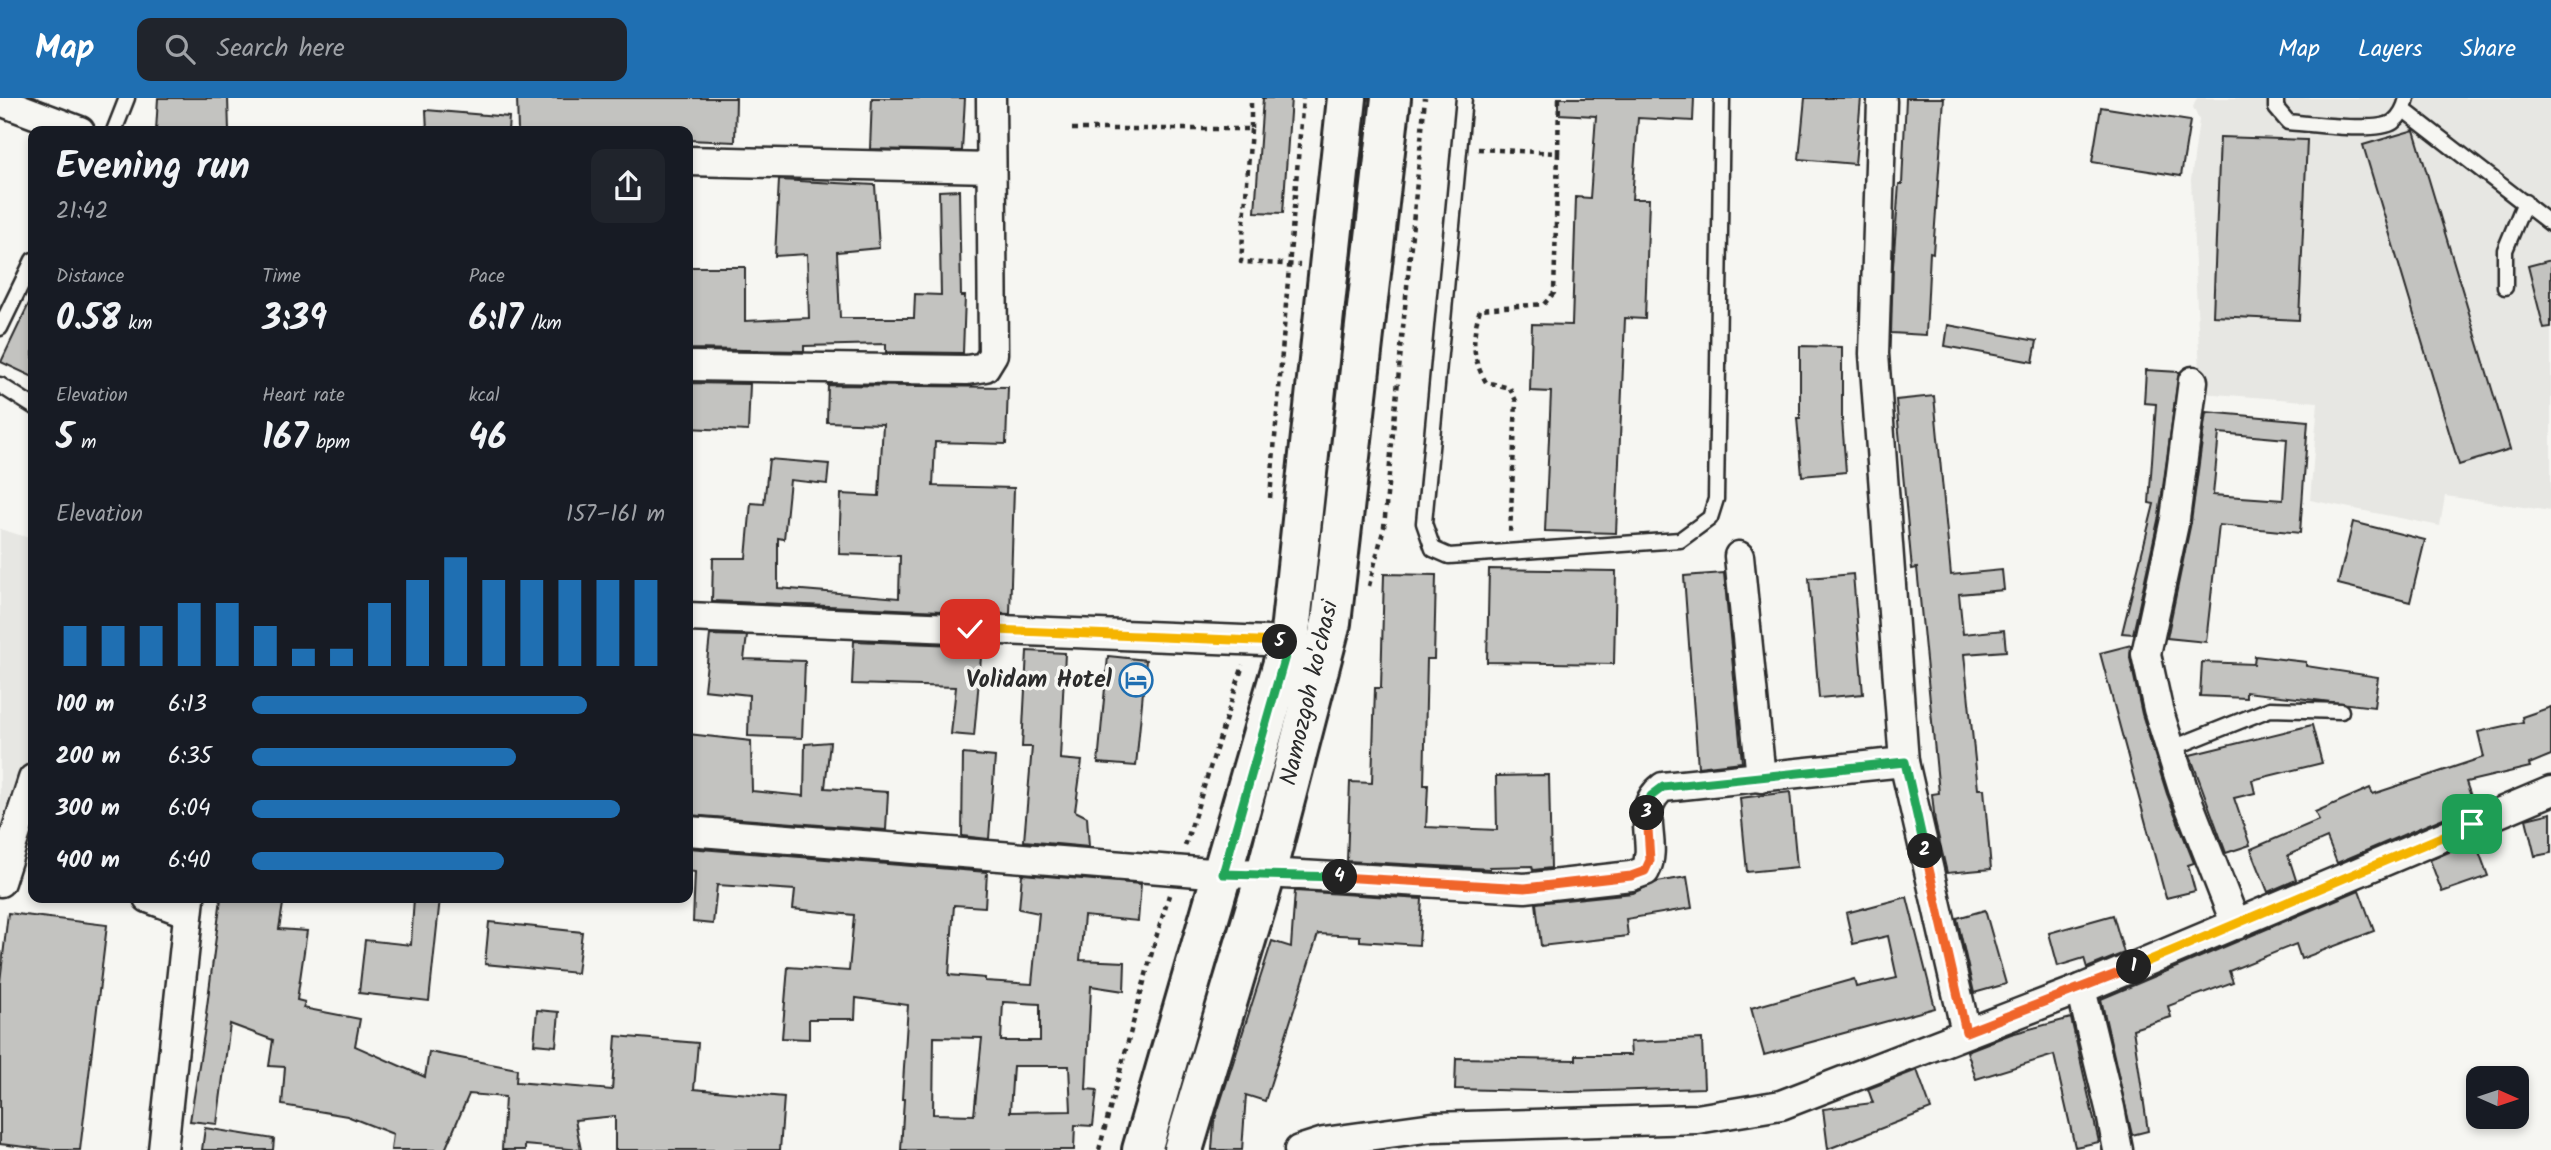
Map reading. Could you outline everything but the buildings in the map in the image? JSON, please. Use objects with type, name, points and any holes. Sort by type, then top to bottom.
[{"type":"main road","name":"Namozgoh ko'chasi","points":[[1142,1150],[1289,642],[1347,98]]},
{"type":"main road","name":"Namozgoh ko'chasi","points":[[1183,1150],[1266,873],[1331,623],[1391,98]]},
{"type":"street","points":[[693,366],[967,370],[985,367],[993,354],[991,98]]},
{"type":"street","points":[[1882,101],[1874,354],[1905,762],[1966,1032]]},
{"type":"street","points":[[0,102],[66,126]]},
{"type":"street","points":[[693,161],[991,168]]},
{"type":"street","points":[[2193,381],[2175,519],[2146,654],[2150,681],[2183,789],[2236,925]]},
{"type":"street","points":[[1739,556],[1761,778]]},
{"type":"street","points":[[693,617],[1289,642]]},
{"type":"street","points":[[693,831],[1223,874],[1266,873],[1525,888],[1631,876],[1645,871],[1650,860],[1647,810],[1651,796],[1663,787],[1905,762]]},
{"type":"street","points":[[1299,1150],[1324,1142],[1433,1127],[1697,1119],[1781,1105],[2081,989],[2551,791]]},
{"type":"street","points":[[0,882],[22,848],[28,810]]},
{"type":"street","points":[[163,1150],[189,906]]},
{"type":"street","points":[[2081,989],[2118,1150]]},
{"type":"lane","points":[[116,126],[127,98]]},
{"type":"lane","points":[[1464,98],[1424,523],[1433,549],[1449,556],[1681,540],[1710,518],[1716,499],[1722,98]]},
{"type":"lane","points":[[2276,98],[2276,108],[2288,122],[2375,128],[2393,122],[2405,104],[2551,224]]},
{"type":"lane","points":[[2505,287],[2505,250],[2525,202]]},
{"type":"lane","points":[[0,328],[27,286]]},
{"type":"lane","points":[[0,385],[28,404]]},
{"type":"lane","points":[[2170,749],[2270,709],[2341,711]]},
{"type":"path","points":[[1251,98],[1241,262],[1329,267]]},
{"type":"path","points":[[1509,551],[1516,401],[1510,388],[1486,382],[1476,365],[1474,327],[1480,309],[1544,304],[1554,293],[1559,98]]},
{"type":"path","points":[[1072,129],[1251,129]]},
{"type":"path","points":[[1459,148],[1558,153]]},
{"type":"shaded area","points":[[2197,98],[2551,98],[2551,511],[2445,496],[2440,526],[2310,500],[2318,402],[2201,393],[2191,180],[2199,120],[2193,107]]},
{"type":"shaded area","points":[[0,529],[28,537],[28,768],[0,872]]},
{"type":"place","name":"Volidam Hotel","points":[[1136,680]]},
{"type":"route","points":[[970,629],[1289,642],[1223,874],[1266,873],[1525,888],[1631,876],[1645,871],[1650,860],[1647,810],[1651,796],[1663,787],[1905,762],[1966,1032],[2081,989],[2472,824]]}]
